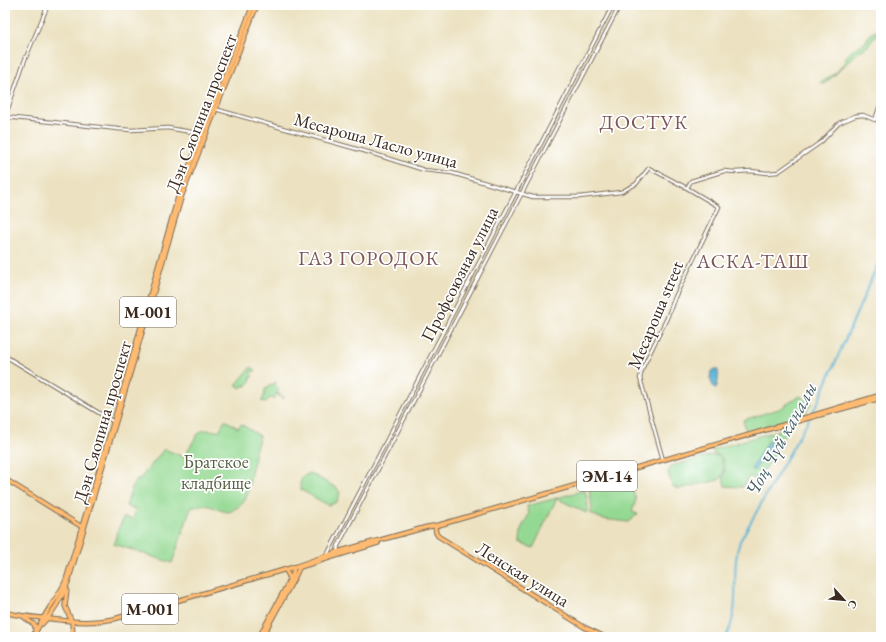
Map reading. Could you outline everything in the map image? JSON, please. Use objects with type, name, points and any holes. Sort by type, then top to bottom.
[{"type":"main road","name":"Дэн Сяопина проспект","points":[[45,619],[62,595],[68,582],[182,195],[253,5]]},
{"type":"main road","name":"Дэн Сяопина проспект","points":[[214,108],[257,5]]},
{"type":"main road","name":"ЭМ-14","points":[[433,526],[801,420],[881,395]]},
{"type":"main road","name":"ЭМ-14","points":[[820,414],[881,398]]},
{"type":"main road","points":[[5,479],[83,527]]},
{"type":"main road","points":[[274,613],[294,572],[294,567],[337,553],[433,526]]},
{"type":"main road","name":"Ленская улица","points":[[433,526],[438,536],[584,627],[605,637]]},
{"type":"main road","name":"Дэн Сяопина проспект","points":[[45,619],[64,583],[83,527]]},
{"type":"main road","points":[[261,637],[300,565],[337,553]]},
{"type":"main road","name":"М-001","points":[[45,619],[72,622],[94,622],[114,619],[294,567]]},
{"type":"main road","points":[[284,569],[289,576],[289,582]]},
{"type":"main road","points":[[68,582],[65,606],[72,622],[73,637]]},
{"type":"main road","points":[[5,612],[22,617],[35,624],[34,636]]},
{"type":"main road","points":[[22,617],[45,619],[34,636]]},
{"type":"street","points":[[48,5],[24,62],[5,117],[131,130],[168,128],[204,134]]},
{"type":"street","name":"Профсоюзная улица","points":[[327,555],[613,5]]},
{"type":"street","name":"Профсоюзная улица","points":[[337,553],[338,546],[620,5]]},
{"type":"street","points":[[687,188],[691,181],[720,172],[778,172],[821,142],[840,123],[855,116],[863,115],[875,120],[881,102]]},
{"type":"street","name":"Месароша Ласло улица","points":[[214,108],[371,153],[420,169],[452,173],[533,197],[579,197],[621,192],[636,184],[649,168],[687,188]]},
{"type":"street","name":"Месароша street","points":[[664,460],[640,378],[675,297],[719,207],[687,188]]},
{"type":"street","points":[[5,356],[115,422]]},
{"type":"green space","points":[[875,31],[878,32],[868,46],[854,55],[837,73],[824,84],[820,83],[837,72],[843,65],[848,54],[865,43],[868,37]]},
{"type":"green space","points":[[251,367],[256,370],[254,372],[251,371],[250,373],[253,376],[250,378],[251,379],[246,387],[243,385],[241,388],[236,385]]},
{"type":"green space","points":[[275,382],[275,385],[279,389],[277,393],[284,397],[283,399],[276,394],[274,399],[270,398],[266,402],[261,401],[266,388],[267,389],[270,385],[272,386]]},
{"type":"green space","points":[[800,396],[812,403],[805,414],[746,432],[743,420],[779,409]]},
{"type":"green space","name":"Братское кладбище","points":[[225,420],[238,428],[241,424],[260,436],[253,458],[255,459],[245,500],[240,505],[228,512],[204,505],[191,508],[172,563],[114,544],[117,532],[124,517],[133,519],[136,510],[126,506],[133,485],[137,480],[139,480],[164,449],[184,457],[197,435],[203,430],[219,431]]},
{"type":"green space","points":[[783,429],[786,431],[780,444],[758,481],[749,476],[743,487],[725,486],[723,477],[725,469],[724,462],[719,455],[713,453],[712,450]]},
{"type":"green space","points":[[712,455],[718,456],[721,459],[724,473],[719,480],[678,489],[672,486],[668,472],[672,466]]},
{"type":"green space","points":[[310,473],[337,488],[340,493],[335,503],[328,505],[301,490],[301,480]]},
{"type":"green space","points":[[629,477],[636,500],[632,512],[638,514],[628,522],[602,519],[590,513],[592,508],[589,489]]},
{"type":"green space","points":[[585,490],[588,506],[586,513],[557,498]]},
{"type":"green space","points":[[557,498],[533,548],[520,543],[521,530],[529,514],[527,506]]},
{"type":"water","points":[[717,369],[719,376],[716,388],[713,387],[710,378],[711,371]]},
{"type":"water","points":[[768,441],[771,443],[754,471],[751,469]]},
{"type":"waterway","name":"Чоң Чүй каналы","points":[[811,415],[819,400],[881,257]]},
{"type":"waterway","name":"Чоң Чүй каналы","points":[[726,637],[734,612],[737,553],[740,541],[809,419]]},
{"type":"district","name":"ДОСТУК","points":[[644,122]]},
{"type":"district","name":"ГАЗ ГОРОДОК","points":[[369,258]]},
{"type":"district","name":"АСКА-ТАШ","points":[[753,261]]}]
